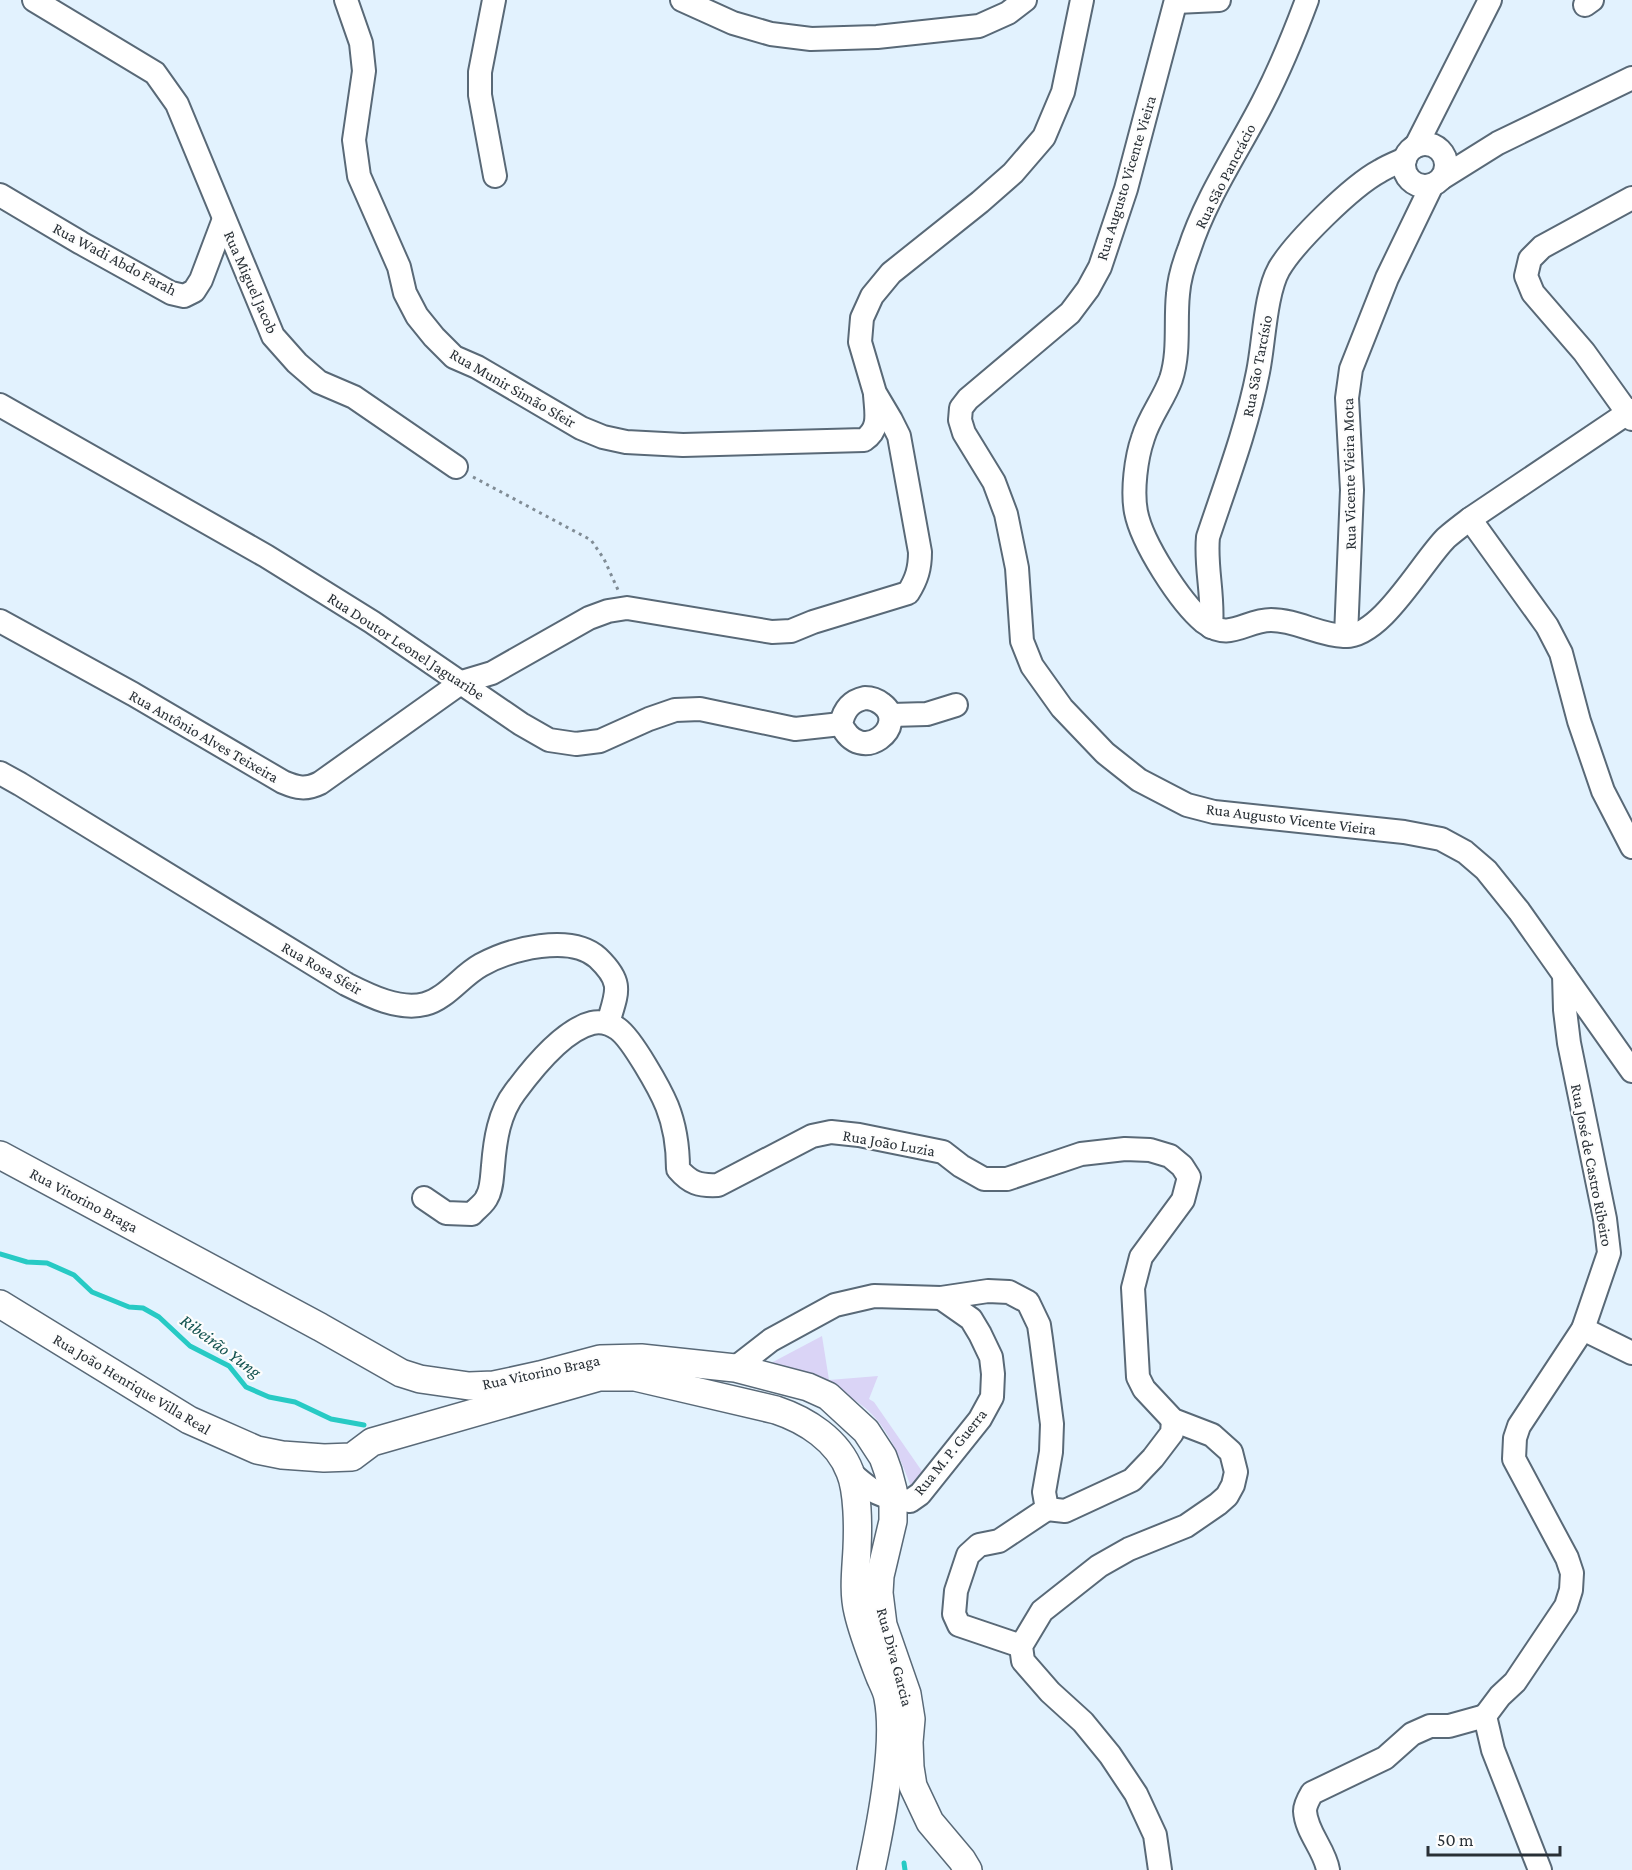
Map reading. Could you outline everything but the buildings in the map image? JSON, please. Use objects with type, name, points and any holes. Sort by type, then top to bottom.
[{"type":"main road","name":"Rua Vitorino Braga","points":[[0,1155],[401,1373],[420,1379],[469,1386],[494,1385],[600,1359],[641,1358],[735,1368],[807,1387],[828,1396],[854,1418],[875,1444],[888,1471],[893,1499]]},
{"type":"main road","name":"Rua João Henrique Villa Real","points":[[0,1304],[189,1420],[257,1450],[282,1455],[352,1457],[372,1442],[599,1377],[635,1377],[776,1410],[792,1416],[816,1430],[832,1444],[851,1473]]},
{"type":"main road","points":[[851,1473],[857,1512],[855,1563],[858,1612],[888,1698],[890,1721],[888,1765],[871,1870]]},
{"type":"main road","name":"Rua Diva Garcia","points":[[893,1499],[893,1521],[880,1576],[879,1593],[884,1624],[907,1694],[911,1719],[910,1767],[913,1786],[930,1822],[968,1870]]},
{"type":"street","name":"Rua Miguel Jacob","points":[[34,0],[155,73],[177,104],[273,336],[285,351],[319,382],[354,397],[456,467]]},
{"type":"street","name":"Rua Munir Simão Sfeir","points":[[346,0],[361,43],[364,71],[354,141],[359,176],[399,267],[405,293],[417,316],[454,357],[477,367],[581,428],[603,437],[626,442],[683,445],[864,440],[873,434],[876,422],[874,393]]},
{"type":"street","points":[[494,0],[480,72],[480,95],[495,176]]},
{"type":"street","points":[[682,0],[734,22],[771,34],[811,39],[877,37],[979,26],[1008,13],[1026,0]]},
{"type":"street","points":[[627,608],[771,632],[791,631],[908,592],[916,581],[920,567],[920,552],[898,436],[874,393],[860,342],[862,318],[872,296],[891,273],[1013,173],[1044,137],[1064,93],[1082,0]]},
{"type":"street","points":[[1176,1],[1220,0]]},
{"type":"street","name":"Rua São Pancrácio","points":[[1211,627],[1194,614],[1174,587],[1144,538],[1135,511],[1136,469],[1143,436],[1171,378],[1177,347],[1178,292],[1188,250],[1207,204],[1264,101],[1291,44],[1307,0]]},
{"type":"street","points":[[1490,0],[1410,153],[1406,174],[1410,181],[1424,187],[1437,182],[1498,143],[1632,78]]},
{"type":"street","name":"Rua Augusto Vicente Vieira","points":[[1176,1],[1126,189],[1100,267],[1088,289],[1070,313],[968,399],[961,408],[960,420],[964,433],[994,482],[1006,514],[1017,568],[1022,641],[1032,666],[1062,708],[1105,753],[1139,780],[1187,805],[1214,812],[1404,832],[1441,839],[1465,852],[1486,870],[1519,911],[1632,1071]]},
{"type":"street","points":[[1410,153],[1425,144],[1434,146],[1441,152],[1446,160],[1446,169],[1437,182]]},
{"type":"street","name":"Rua São Tarcísio","points":[[1211,627],[1213,607],[1206,555],[1208,537],[1247,419],[1258,372],[1271,291],[1278,270],[1320,221],[1357,188],[1378,171],[1410,153]]},
{"type":"street","name":"Rua Vicente Vieira Mota","points":[[1346,636],[1352,490],[1347,398],[1351,369],[1387,278],[1437,182]]},
{"type":"street","name":"Rua Wadi Abdo Farah","points":[[0,195],[171,293],[184,296],[194,291],[201,280],[224,219]]},
{"type":"street","points":[[1211,627],[1223,630],[1239,629],[1264,620],[1281,620],[1318,631],[1346,636],[1363,633],[1382,618],[1447,538],[1470,519],[1630,414],[1584,352],[1533,293],[1526,276],[1530,259],[1542,247],[1632,198]]},
{"type":"street","name":"Rua Doutor Leonel Jaguaribe","points":[[0,405],[266,556],[372,622],[521,724],[549,740],[576,744],[600,741],[650,718],[675,710],[700,709],[795,729],[841,724]]},
{"type":"street","points":[[1470,519],[1547,626],[1561,653],[1579,721],[1603,791],[1632,847]]},
{"type":"street","name":"Rua Antônio Alves Teixeira","points":[[0,621],[133,694],[283,782],[296,788],[308,789],[320,783],[462,682],[492,673],[589,618],[608,611],[627,608]]},
{"type":"street","points":[[865,698],[885,705],[891,715],[886,733],[873,743],[857,742],[841,724],[852,703],[865,698]]},
{"type":"street","points":[[891,715],[916,716],[956,705]]},
{"type":"street","name":"Rua Rosa Sfeir","points":[[0,773],[346,984],[366,993],[405,1005],[424,1004],[442,996],[480,965],[511,953],[543,946],[571,945],[584,948],[613,973],[617,990],[608,1023]]},
{"type":"street","name":"Rua José de Castro Ribeiro","points":[[1485,1716],[1500,1696],[1515,1682],[1566,1606],[1571,1590],[1572,1573],[1567,1558],[1514,1459],[1515,1438],[1519,1426],[1583,1329],[1609,1254],[1605,1220],[1569,1043],[1564,975]]},
{"type":"street","points":[[424,1198],[446,1213],[472,1214],[487,1198],[497,1134],[501,1118],[513,1093],[553,1047],[578,1029],[593,1023],[608,1023]]},
{"type":"street","name":"Rua João Luzia","points":[[608,1023],[620,1030],[628,1041],[667,1106],[678,1169],[686,1179],[700,1186],[717,1185],[812,1136],[831,1132],[859,1135],[943,1152],[984,1179],[1007,1179],[1081,1154],[1125,1149],[1150,1150],[1170,1156],[1182,1166],[1189,1177],[1186,1190],[1183,1200],[1141,1257],[1133,1288],[1138,1377],[1144,1389],[1173,1420]]},
{"type":"street","points":[[735,1368],[771,1340],[835,1305],[874,1296],[941,1298],[988,1291],[1009,1292],[1028,1302],[1034,1312],[1040,1332],[1052,1424],[1051,1452],[1044,1492],[1047,1509]]},
{"type":"street","name":"Rua M. P. Guerra","points":[[893,1499],[910,1501],[920,1494],[980,1419],[992,1398],[993,1374],[990,1357],[980,1334],[971,1318],[941,1298]]},
{"type":"street","points":[[1583,1329],[1632,1353]]},
{"type":"street","points":[[1021,1646],[959,1625],[954,1614],[956,1592],[968,1555],[979,1545],[999,1541],[1047,1509],[1065,1511],[1132,1480],[1172,1433],[1173,1420],[1212,1435],[1232,1452],[1236,1472],[1227,1496],[1186,1526],[1129,1549],[1099,1566],[1042,1611],[1021,1646],[1023,1661],[1050,1692],[1083,1722],[1110,1755],[1136,1794],[1155,1835],[1160,1870]]},
{"type":"street","points":[[851,1473],[870,1490],[893,1499]]},
{"type":"street","points":[[1328,1870],[1327,1861],[1309,1825],[1305,1810],[1312,1793],[1385,1758],[1412,1734],[1430,1726],[1449,1726],[1485,1716],[1493,1750],[1539,1870]]},
{"type":"path","points":[[456,467],[591,540],[604,559],[627,608]]},
{"type":"shaded area","points":[[822,1336],[829,1380],[878,1376],[869,1399],[874,1402],[926,1477],[912,1489],[888,1436],[876,1418],[861,1405],[825,1386],[771,1368],[771,1363]]},
{"type":"waterway","name":"Ribeirão Yung","points":[[0,1254],[27,1262],[47,1263],[74,1275],[92,1292],[129,1307],[143,1308],[159,1317],[190,1346],[229,1366],[246,1387],[269,1397],[295,1402],[331,1419],[364,1425]]},
{"type":"waterway","name":"Ribeirão Yung","points":[[904,1863],[905,1870]]}]
